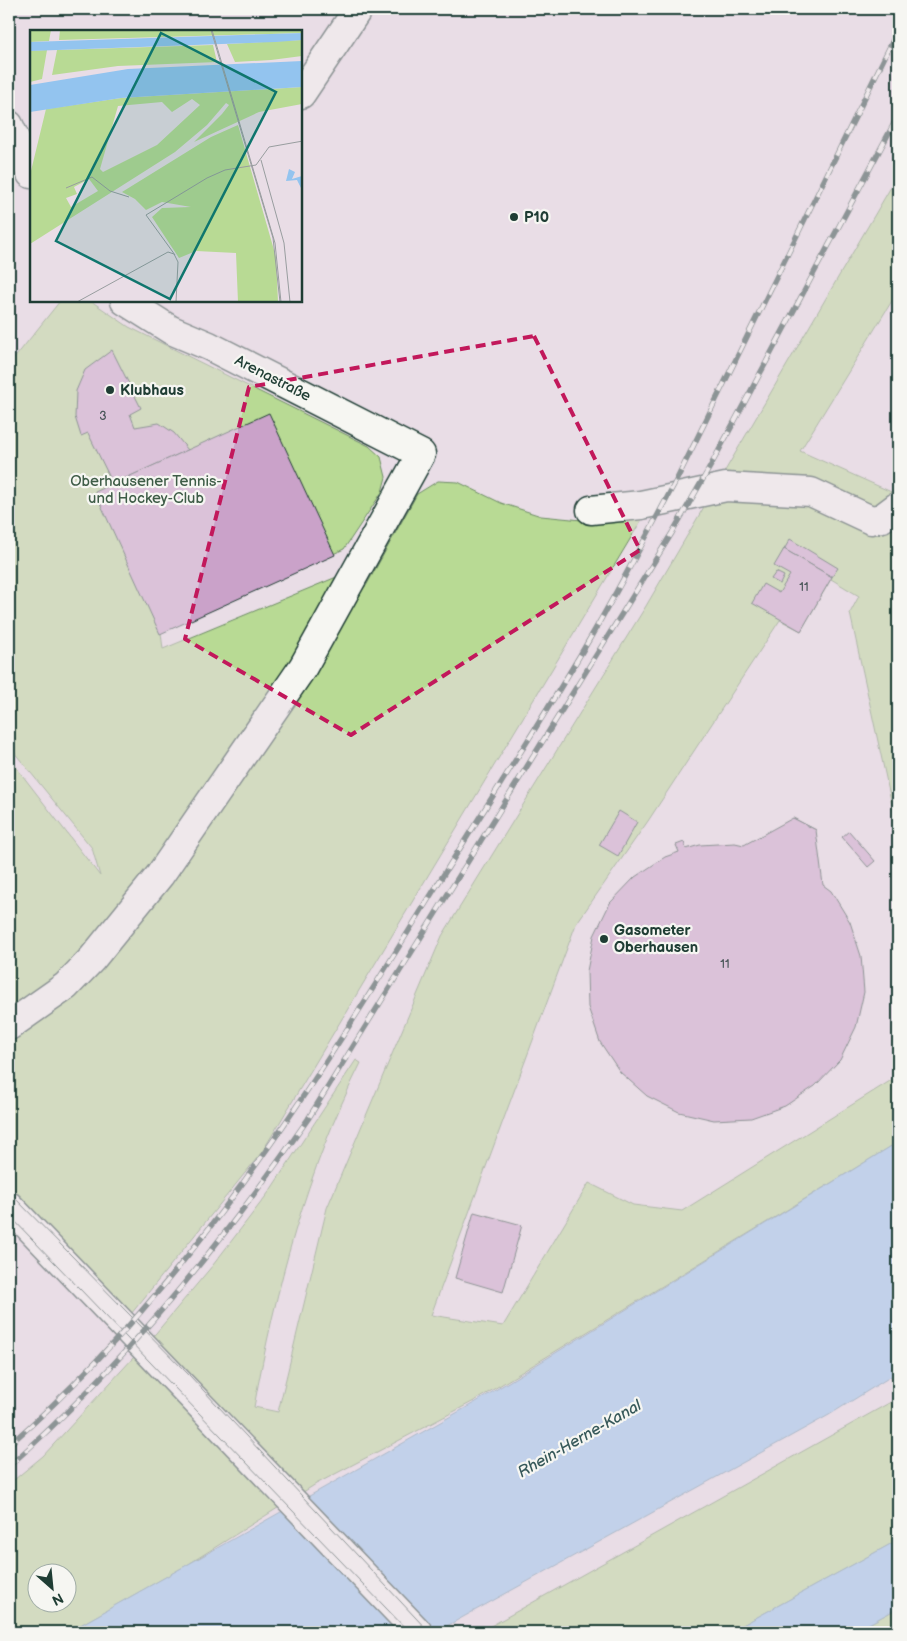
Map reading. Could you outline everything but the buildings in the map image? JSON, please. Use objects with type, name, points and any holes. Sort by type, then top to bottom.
[{"type":"street","points":[[302,93],[358,9]]},
{"type":"street","points":[[9,125],[30,172]]},
{"type":"street","name":"Arenastraße","points":[[9,1026],[66,986],[92,959],[160,875],[303,667],[421,454],[318,411],[171,330],[127,302]]},
{"type":"street","points":[[591,510],[640,505],[726,487],[811,492],[871,520],[882,518],[898,506]]},
{"type":"street","points":[[9,1206],[418,1632]]},
{"type":"highlighted area","points":[[534,336],[640,550],[351,735],[185,639],[249,387]]},
{"type":"green space","points":[[898,175],[898,291],[800,451],[898,495],[898,833],[850,613],[859,596],[831,579],[801,631],[780,620],[648,821],[576,924],[431,1315],[503,1326],[589,1183],[633,1205],[682,1211],[898,1076],[898,1142],[476,1400],[316,1484],[187,1565],[68,1632],[9,1632],[9,1484],[43,1456],[156,1333],[213,1265],[269,1192],[356,1060],[361,1063],[324,1146],[309,1188],[295,1231],[272,1318],[254,1407],[278,1412],[327,1208],[442,936],[646,606]]},
{"type":"green space","name":"Oberhausener Tennis- und Hockey-Club","points":[[59,302],[92,302],[129,327],[369,446],[381,457],[386,477],[382,492],[344,549],[161,633],[163,649],[339,576],[366,586],[417,494],[438,481],[458,482],[501,503],[541,516],[602,522],[644,516],[262,1152],[131,1314],[9,1184],[9,758],[100,876],[92,848],[9,746],[9,365]]},
{"type":"green space","points":[[898,1398],[898,1540],[730,1632],[480,1632]]},
{"type":"green space","points":[[898,1608],[898,1632],[854,1632]]},
{"type":"water","name":"Rhein-Herne-Kanal","points":[[898,1142],[898,1372],[829,1415],[436,1632],[68,1632],[476,1402]]},
{"type":"water","points":[[898,1540],[898,1608],[854,1632],[730,1632]]},
{"type":"tram line","points":[[9,1192],[190,1376],[429,1632]]},
{"type":"tram line","points":[[9,1215],[409,1632]]},
{"type":"railway","points":[[9,1445],[74,1384],[135,1319],[191,1251],[245,1180],[345,1033],[552,701],[623,580],[677,479],[898,30]]},
{"type":"railway","points":[[9,1466],[92,1387],[169,1302],[241,1212],[308,1119],[672,533],[710,467],[898,116]]},
{"type":"place","name":"P10","points":[[514,217]]},
{"type":"place","name":"Klubhaus","points":[[110,390]]},
{"type":"place","name":"Gasometer Oberhausen","points":[[604,939]]}]
